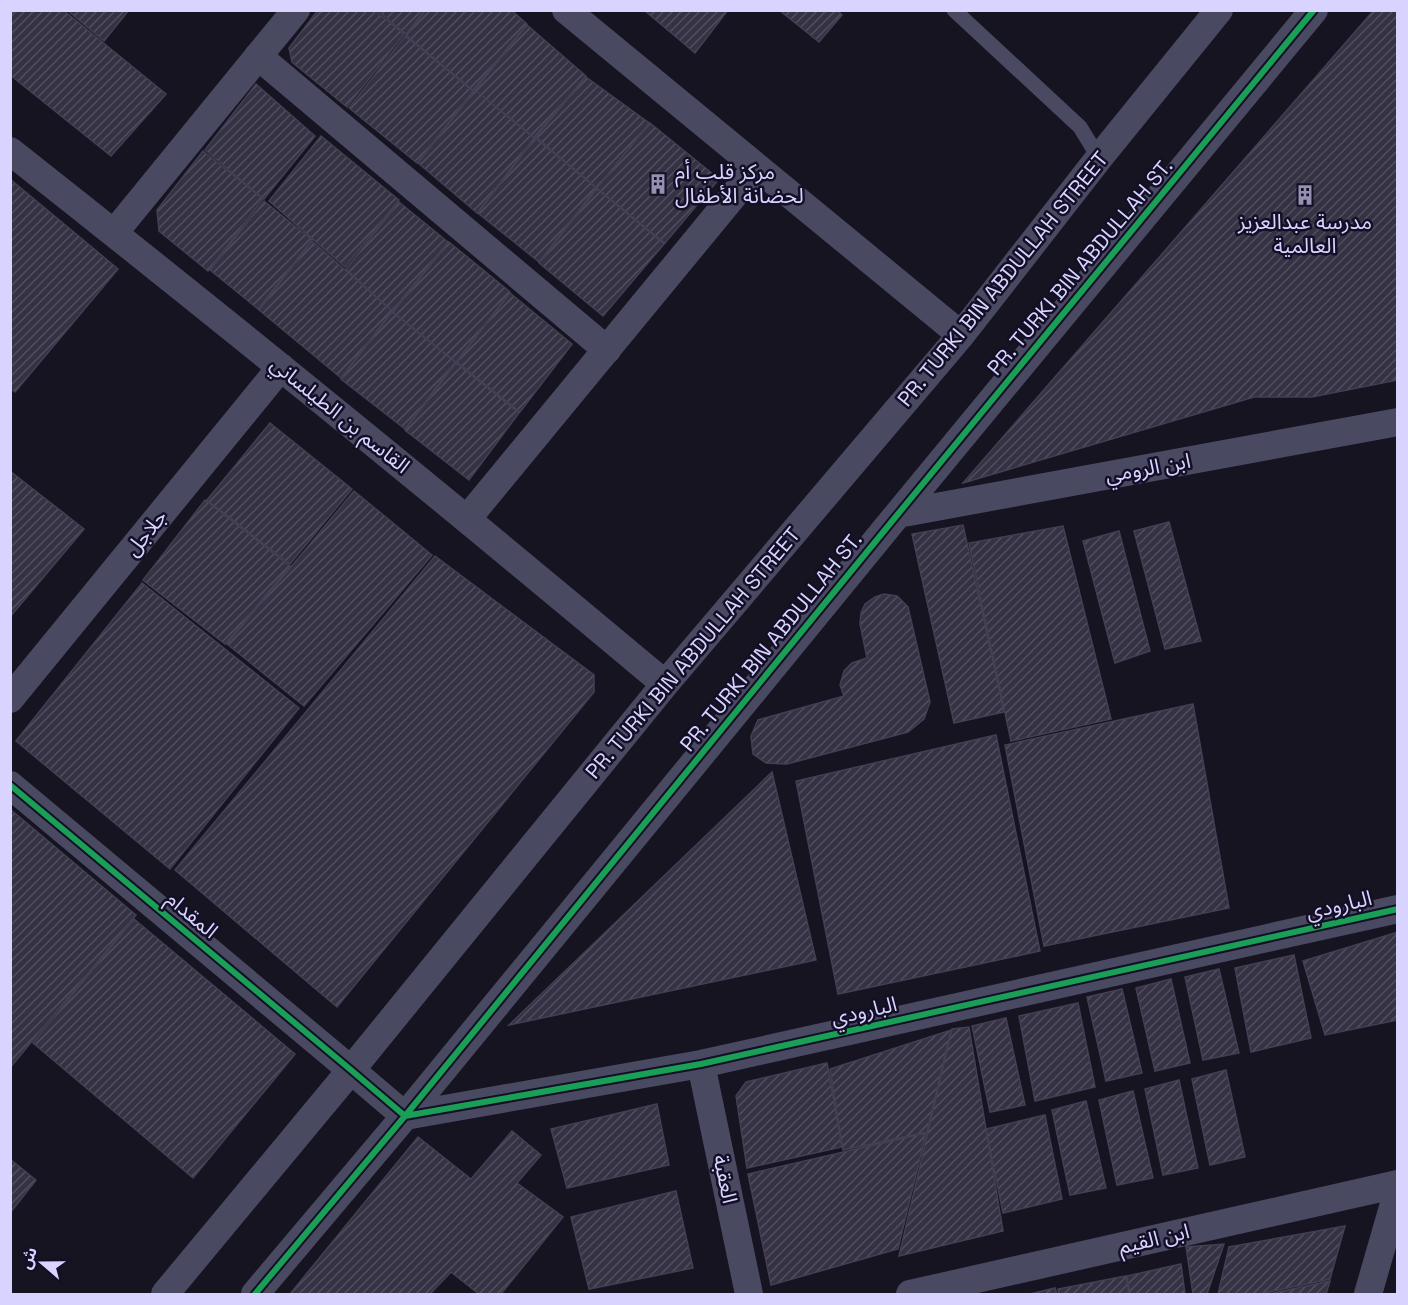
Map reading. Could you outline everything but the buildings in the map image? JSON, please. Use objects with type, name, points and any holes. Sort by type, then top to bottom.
[{"type":"street","points":[[114,233],[296,10]]},
{"type":"street","points":[[566,10],[961,335]]},
{"type":"street","name":"PR. TURKI BIN ABDULLAH STREET","points":[[165,1294],[351,1070],[665,684],[961,335],[1099,158],[1219,10]]},
{"type":"street","name":"PR. TURKI BIN ABDULLAH ST.","points":[[255,1294],[405,1116],[1314,10]]},
{"type":"street","points":[[258,56],[607,350]]},
{"type":"street","name":"القاسم بن الطيلساني","points":[[10,151],[281,367],[665,684]]},
{"type":"street","points":[[467,519],[758,167]]},
{"type":"street","name":"جلاجل","points":[[10,699],[281,367]]},
{"type":"street","name":"ابن الرومي","points":[[898,514],[1398,422]]},
{"type":"street","name":"المقدام","points":[[10,785],[351,1070]]},
{"type":"street","name":"البارودي","points":[[405,1116],[701,1064],[1398,909]]},
{"type":"street","name":"العقبة","points":[[701,1064],[749,1294]]},
{"type":"street","points":[[351,1070],[405,1116]]},
{"type":"street","name":"ابن القيم","points":[[910,1294],[1398,1184]]},
{"type":"street","points":[[1368,1294],[1398,1190]]},
{"type":"lane","points":[[954,10],[1080,127],[1099,158]]},
{"type":"cycle path","points":[[255,1294],[405,1116],[1314,10]]},
{"type":"cycle path","points":[[10,785],[405,1116],[701,1064],[1398,909]]},
{"type":"place","name":"مركز قلب أم لحضانة الأطفال","points":[[658,184]]},
{"type":"place","name":"مدرسة عبدالعزيز العالمية","points":[[1305,195]]}]
